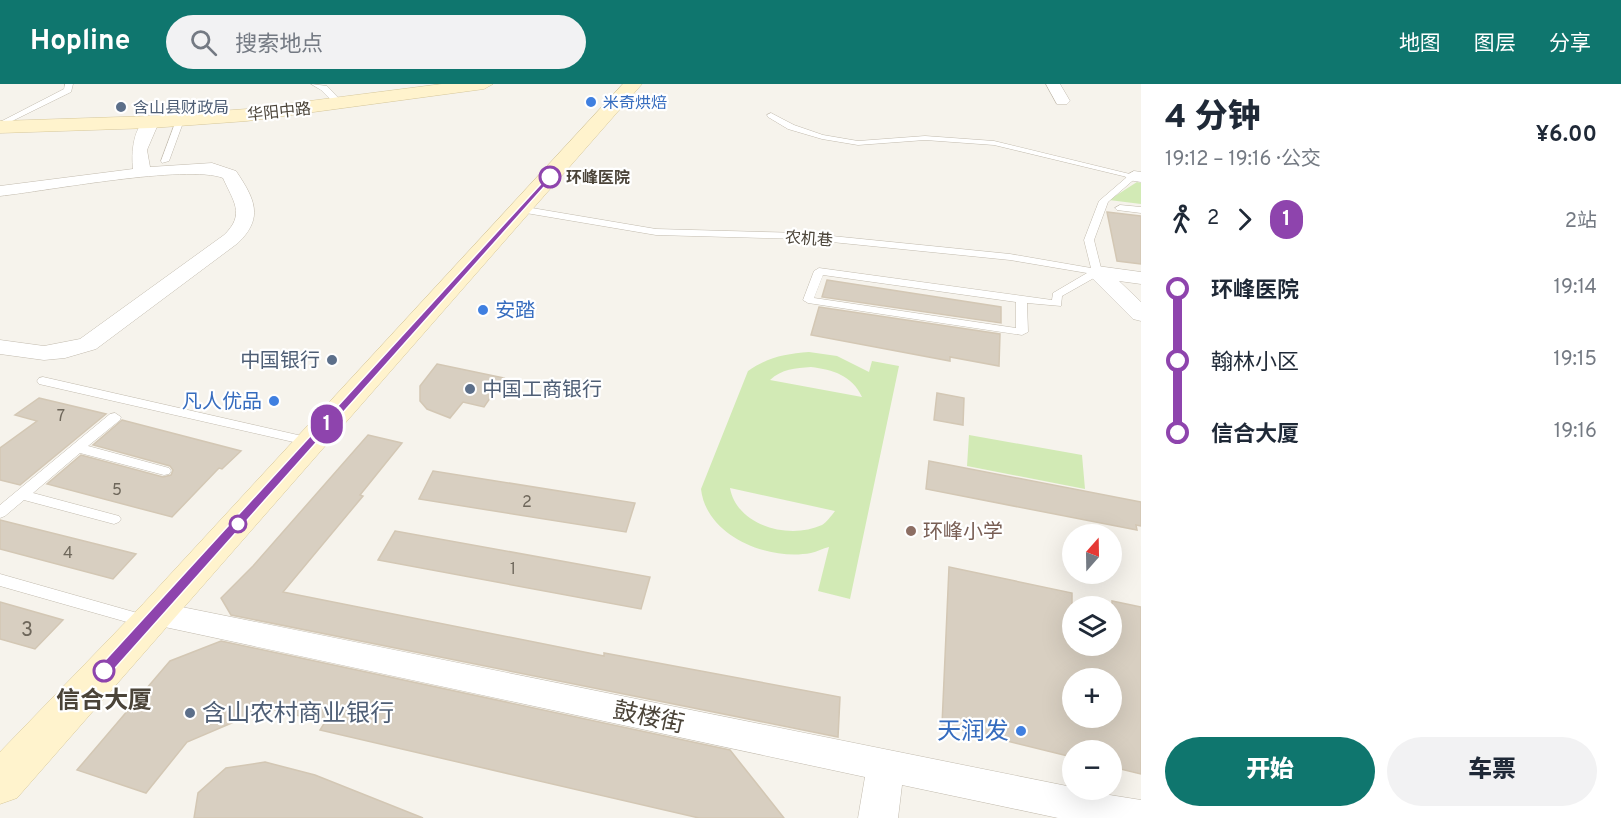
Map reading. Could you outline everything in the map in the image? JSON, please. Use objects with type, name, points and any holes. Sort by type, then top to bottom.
[{"type":"main road","name":"华阳中路","points":[[0,126],[180,120],[340,104],[441,87],[484,84]]},
{"type":"main road","points":[[0,783],[154,618],[520,209],[623,88]]},
{"type":"street","points":[[1053,84],[1062,101]]},
{"type":"street","points":[[142,173],[139,150],[151,122]]},
{"type":"street","points":[[0,191],[142,173],[212,168],[230,175],[248,217],[245,228],[88,344],[65,353],[48,355],[0,347]]},
{"type":"street","points":[[1097,273],[1141,278]]},
{"type":"street","points":[[1097,273],[1141,314]]},
{"type":"street","name":"鼓楼街","points":[[154,618],[1141,818]]},
{"type":"street","points":[[878,818],[885,766]]},
{"type":"lane","points":[[0,126],[50,102],[68,90],[69,84]]},
{"type":"lane","points":[[315,84],[324,88],[340,104]]},
{"type":"lane","points":[[771,115],[790,127],[834,140],[858,143],[925,138],[994,143],[1138,177]]},
{"type":"lane","points":[[165,161],[180,120]]},
{"type":"lane","points":[[1021,299],[1022,332],[808,300],[819,271],[1021,299],[1057,304],[1057,295],[1097,273],[1089,240],[1104,201],[1138,177]]},
{"type":"lane","points":[[1120,208],[1141,210]]},
{"type":"lane","name":"农机巷","points":[[520,209],[656,232],[688,235],[802,236],[1010,257],[1097,273]]},
{"type":"lane","points":[[43,381],[311,442]]},
{"type":"lane","points":[[8,503],[115,417]]},
{"type":"lane","points":[[78,448],[164,471]]},
{"type":"lane","points":[[8,503],[114,519]]},
{"type":"lane","points":[[0,580],[154,618]]},
{"type":"green space","points":[[1137,182],[1141,183],[1141,204],[1109,200]]},
{"type":"green space","points":[[809,352],[837,356],[869,372],[872,361],[899,366],[850,599],[818,591],[829,547],[811,553],[776,553],[742,542],[714,520],[705,506],[701,489],[748,371],[770,359]],"holes":[[[811,367],[841,375],[853,383],[862,397],[770,380],[784,371]],[[730,488],[835,511],[822,525],[795,531],[780,530],[753,520],[743,512]]]},
{"type":"green space","points":[[969,435],[1082,455],[1085,489],[967,466]]},
{"type":"building","points":[[1107,212],[1141,216],[1141,264],[1117,261]]},
{"type":"building","points":[[827,280],[1001,307],[1001,323],[822,297]]},
{"type":"building","points":[[819,307],[1000,334],[999,366],[950,357],[950,361],[811,335]]},
{"type":"building","name":"中国工商银行","points":[[437,364],[504,378],[484,407],[463,402],[450,418],[427,409],[420,401],[420,386]]},
{"type":"building","points":[[937,393],[964,398],[963,425],[934,420]]},
{"type":"building","points":[[39,398],[106,414],[20,485],[0,480],[0,448],[37,421],[15,415]]},
{"type":"building","points":[[122,420],[241,451],[222,469],[219,468],[172,517],[47,484],[81,455],[163,477],[171,475],[173,470],[170,466],[93,445]]},
{"type":"building","points":[[368,435],[402,443],[360,495],[363,496],[283,592],[604,656],[604,653],[840,697],[838,737],[231,615],[221,598],[253,566]]},
{"type":"building","points":[[929,461],[1141,502],[1141,526],[1136,525],[1137,530],[1122,527],[1122,524],[1106,524],[926,489]]},
{"type":"building","points":[[433,471],[635,503],[626,532],[419,499]]},
{"type":"building","points":[[0,520],[136,554],[113,579],[0,549]]},
{"type":"building","points":[[395,531],[650,577],[641,609],[378,560]]},
{"type":"building","points":[[949,567],[1072,593],[1072,596],[1062,596],[1062,656],[1122,656],[1122,603],[1141,607],[1141,774],[1122,769],[1122,740],[1062,740],[1062,755],[942,725]]},
{"type":"building","points":[[0,602],[63,620],[35,649],[0,639]]},
{"type":"building","points":[[221,641],[730,750],[784,818],[699,818],[320,730],[325,722],[267,708],[187,742],[146,793],[77,770],[170,661]]},
{"type":"building","points":[[265,762],[315,775],[423,818],[194,818],[198,793],[226,768]]},
{"type":"bus line","name":"1","points":[[104,671],[550,177]]},
{"type":"place","name":"米奇烘焙","points":[[591,102]]},
{"type":"place","name":"含山县财政局","points":[[121,107]]},
{"type":"place","name":"环峰医院","points":[[550,177]]},
{"type":"place","name":"安踏","points":[[483,310]]},
{"type":"place","name":"中国银行","points":[[332,360]]},
{"type":"place","name":"中国工商银行","points":[[470,389]]},
{"type":"place","name":"凡人优品","points":[[274,401]]},
{"type":"place","name":"环峰小学","points":[[911,531]]},
{"type":"place","name":"信合大厦","points":[[104,671]]},
{"type":"place","name":"含山农村商业银行","points":[[190,713]]},
{"type":"place","name":"天润发","points":[[1021,731]]}]
